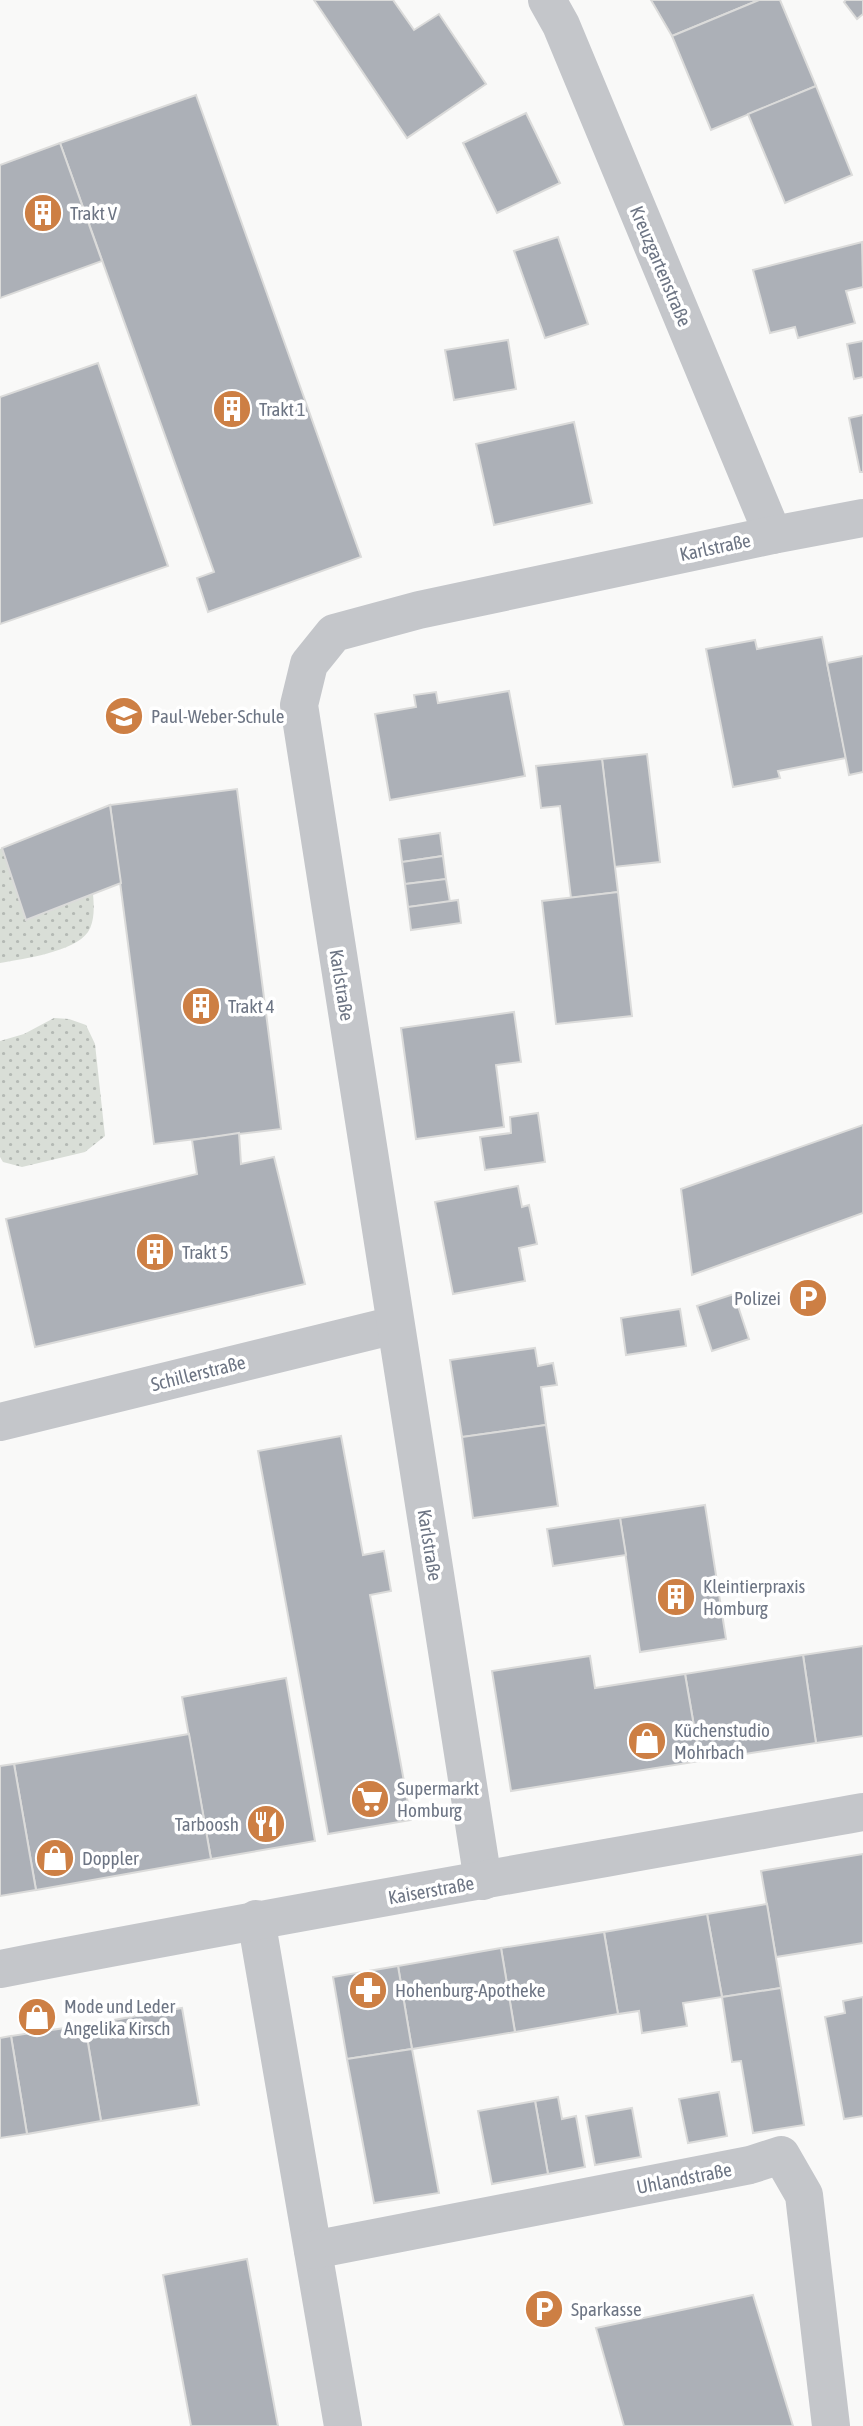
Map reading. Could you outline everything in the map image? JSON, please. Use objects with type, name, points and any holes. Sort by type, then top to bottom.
[{"type":"street","name":"Kreuzgartenstraße","points":[[547,0],[561,24],[773,535]]},
{"type":"street","name":"Karlstraße","points":[[483,1881],[299,705],[309,664],[334,633],[419,610],[863,518]]},
{"type":"street","name":"Schillerstraße","points":[[0,1422],[395,1325]]},
{"type":"street","name":"Kaiserstraße","points":[[0,1969],[256,1919],[863,1812]]},
{"type":"street","points":[[256,1919],[343,2426]]},
{"type":"street","name":"Uhlandstraße","points":[[313,2250],[750,2165],[781,2155],[804,2195],[831,2426]]},
{"type":"shaded area","points":[[2,848],[26,919],[93,894],[92,923],[81,939],[47,954],[0,963]]},
{"type":"shaded area","points":[[54,1018],[69,1019],[86,1025],[95,1044],[105,1136],[85,1152],[22,1167],[3,1162],[0,1157],[0,1041],[24,1034]]},
{"type":"building","points":[[314,0],[393,0],[414,30],[439,14],[486,84],[407,138]]},
{"type":"building","points":[[651,0],[759,0],[672,36]]},
{"type":"building","points":[[759,0],[780,0],[816,86],[711,130],[672,36]]},
{"type":"building","points":[[863,0],[863,14],[857,19],[844,2]]},
{"type":"building","points":[[816,86],[852,175],[785,203],[748,114]]},
{"type":"building","name":"Trakt 1","points":[[196,95],[361,557],[208,612],[197,578],[214,572],[60,143]]},
{"type":"building","points":[[526,113],[560,183],[497,213],[463,143]]},
{"type":"building","name":"Trakt V","points":[[60,143],[102,261],[0,298],[0,165]]},
{"type":"building","points":[[558,237],[588,324],[545,338],[514,251]]},
{"type":"building","points":[[862,242],[863,287],[846,291],[855,323],[798,338],[795,327],[770,333],[753,270]]},
{"type":"building","points":[[508,340],[516,389],[454,400],[445,350]]},
{"type":"building","points":[[863,341],[863,377],[854,379],[847,344]]},
{"type":"building","points":[[98,363],[168,566],[0,624],[0,397]]},
{"type":"building","points":[[863,415],[863,472],[860,472],[849,418]]},
{"type":"building","points":[[574,422],[592,503],[494,525],[476,444]]},
{"type":"building","points":[[822,637],[846,758],[778,771],[780,778],[733,787],[706,649],[755,640],[757,649]]},
{"type":"building","points":[[863,656],[863,772],[849,775],[827,663]]},
{"type":"building","points":[[509,691],[525,776],[390,800],[375,714],[416,707],[414,695],[436,692],[438,703]]},
{"type":"building","points":[[647,754],[660,862],[614,867],[602,759]]},
{"type":"building","points":[[602,759],[618,892],[571,898],[560,806],[541,808],[536,766]]},
{"type":"building","name":"Trakt 4","points":[[237,789],[281,1129],[154,1144],[110,805]]},
{"type":"building","points":[[110,805],[121,883],[26,920],[2,848]]},
{"type":"building","points":[[440,833],[443,856],[402,862],[399,839]]},
{"type":"building","points":[[443,856],[446,879],[405,884],[402,862]]},
{"type":"building","points":[[446,879],[450,902],[408,907],[405,884]]},
{"type":"building","points":[[618,892],[632,1016],[556,1024],[542,901]]},
{"type":"building","points":[[458,900],[461,923],[411,930],[408,907]]},
{"type":"building","points":[[514,1012],[521,1062],[496,1065],[504,1127],[416,1139],[401,1028]]},
{"type":"building","points":[[538,1113],[545,1162],[485,1170],[480,1137],[511,1133],[510,1117]]},
{"type":"building","points":[[863,1125],[863,1213],[692,1275],[681,1189]]},
{"type":"building","name":"Trakt 5","points":[[239,1133],[241,1164],[274,1157],[305,1284],[35,1347],[6,1219],[197,1174],[192,1140]]},
{"type":"building","points":[[518,1186],[522,1207],[529,1205],[537,1244],[519,1248],[525,1281],[453,1294],[435,1202]]},
{"type":"building","points":[[734,1294],[749,1339],[712,1351],[697,1306]]},
{"type":"building","points":[[680,1309],[686,1346],[626,1355],[621,1318]]},
{"type":"building","points":[[535,1348],[538,1366],[553,1363],[557,1385],[541,1387],[546,1425],[462,1437],[450,1360]]},
{"type":"building","points":[[546,1425],[558,1506],[473,1518],[462,1437]]},
{"type":"building","points":[[341,1436],[363,1555],[384,1551],[391,1591],[370,1595],[411,1820],[328,1834],[258,1451]]},
{"type":"building","name":"Kleintierpraxis Homburg","points":[[705,1505],[726,1639],[640,1652],[620,1518]]},
{"type":"building","points":[[620,1518],[626,1555],[553,1566],[547,1529]]},
{"type":"building","points":[[863,1646],[863,1736],[816,1743],[803,1655]]},
{"type":"building","points":[[803,1655],[816,1743],[700,1761],[685,1674]]},
{"type":"building","points":[[590,1656],[595,1688],[685,1674],[700,1761],[511,1791],[492,1671]]},
{"type":"building","points":[[286,1678],[315,1841],[211,1859],[182,1697]]},
{"type":"building","points":[[189,1734],[211,1859],[36,1890],[14,1764]]},
{"type":"building","points":[[14,1764],[36,1890],[0,1896],[0,1766]]},
{"type":"building","points":[[863,1854],[863,1943],[776,1957],[761,1871]]},
{"type":"building","points":[[767,1904],[781,1988],[722,1997],[707,1914]]},
{"type":"building","points":[[707,1914],[722,1997],[683,2003],[687,2026],[642,2033],[639,2011],[618,2014],[604,1932]]},
{"type":"building","points":[[604,1932],[618,2014],[515,2032],[501,1948]]},
{"type":"building","points":[[501,1948],[515,2032],[412,2049],[398,1966]]},
{"type":"building","points":[[398,1966],[412,2049],[347,2059],[333,1977]]},
{"type":"building","points":[[781,1988],[804,2125],[753,2133],[741,2061],[732,2062],[722,1997]]},
{"type":"building","points":[[863,1997],[863,2116],[844,2119],[825,2017],[845,2013],[843,2001]]},
{"type":"building","points":[[182,2008],[199,2105],[101,2121],[85,2025]]},
{"type":"building","points":[[85,2025],[101,2121],[27,2134],[11,2036]]},
{"type":"building","points":[[11,2036],[27,2134],[0,2138],[0,2038]]},
{"type":"building","points":[[412,2049],[439,2193],[374,2203],[347,2059]]},
{"type":"building","points":[[719,2092],[727,2136],[688,2143],[679,2099]]},
{"type":"building","points":[[558,2097],[562,2119],[576,2116],[585,2167],[548,2174],[535,2101]]},
{"type":"building","points":[[535,2101],[548,2174],[492,2184],[478,2111]]},
{"type":"building","points":[[632,2108],[641,2157],[595,2165],[586,2116]]},
{"type":"building","points":[[247,2259],[278,2426],[191,2426],[163,2275]]},
{"type":"building","points":[[753,2295],[793,2426],[624,2426],[596,2328]]},
{"type":"place","name":"Trakt V","points":[[43,213]]},
{"type":"place","name":"Trakt 1","points":[[232,409]]},
{"type":"place","name":"Paul-Weber-Schule","points":[[124,716]]},
{"type":"place","name":"Trakt 4","points":[[201,1006]]},
{"type":"place","name":"Trakt 5","points":[[155,1252]]},
{"type":"place","name":"Polizei","points":[[808,1298]]},
{"type":"place","name":"Kleintierpraxis Homburg","points":[[676,1597]]},
{"type":"place","name":"Küchenstudio Mohrbach","points":[[647,1741]]},
{"type":"place","name":"Supermarkt Homburg","points":[[370,1799]]},
{"type":"place","name":"Tarboosh","points":[[266,1824]]},
{"type":"place","name":"Doppler","points":[[55,1858]]},
{"type":"place","name":"Hohenburg-Apotheke","points":[[368,1990]]},
{"type":"place","name":"Mode und Leder Angelika Kirsch","points":[[37,2017]]},
{"type":"place","name":"Sparkasse","points":[[544,2309]]}]
